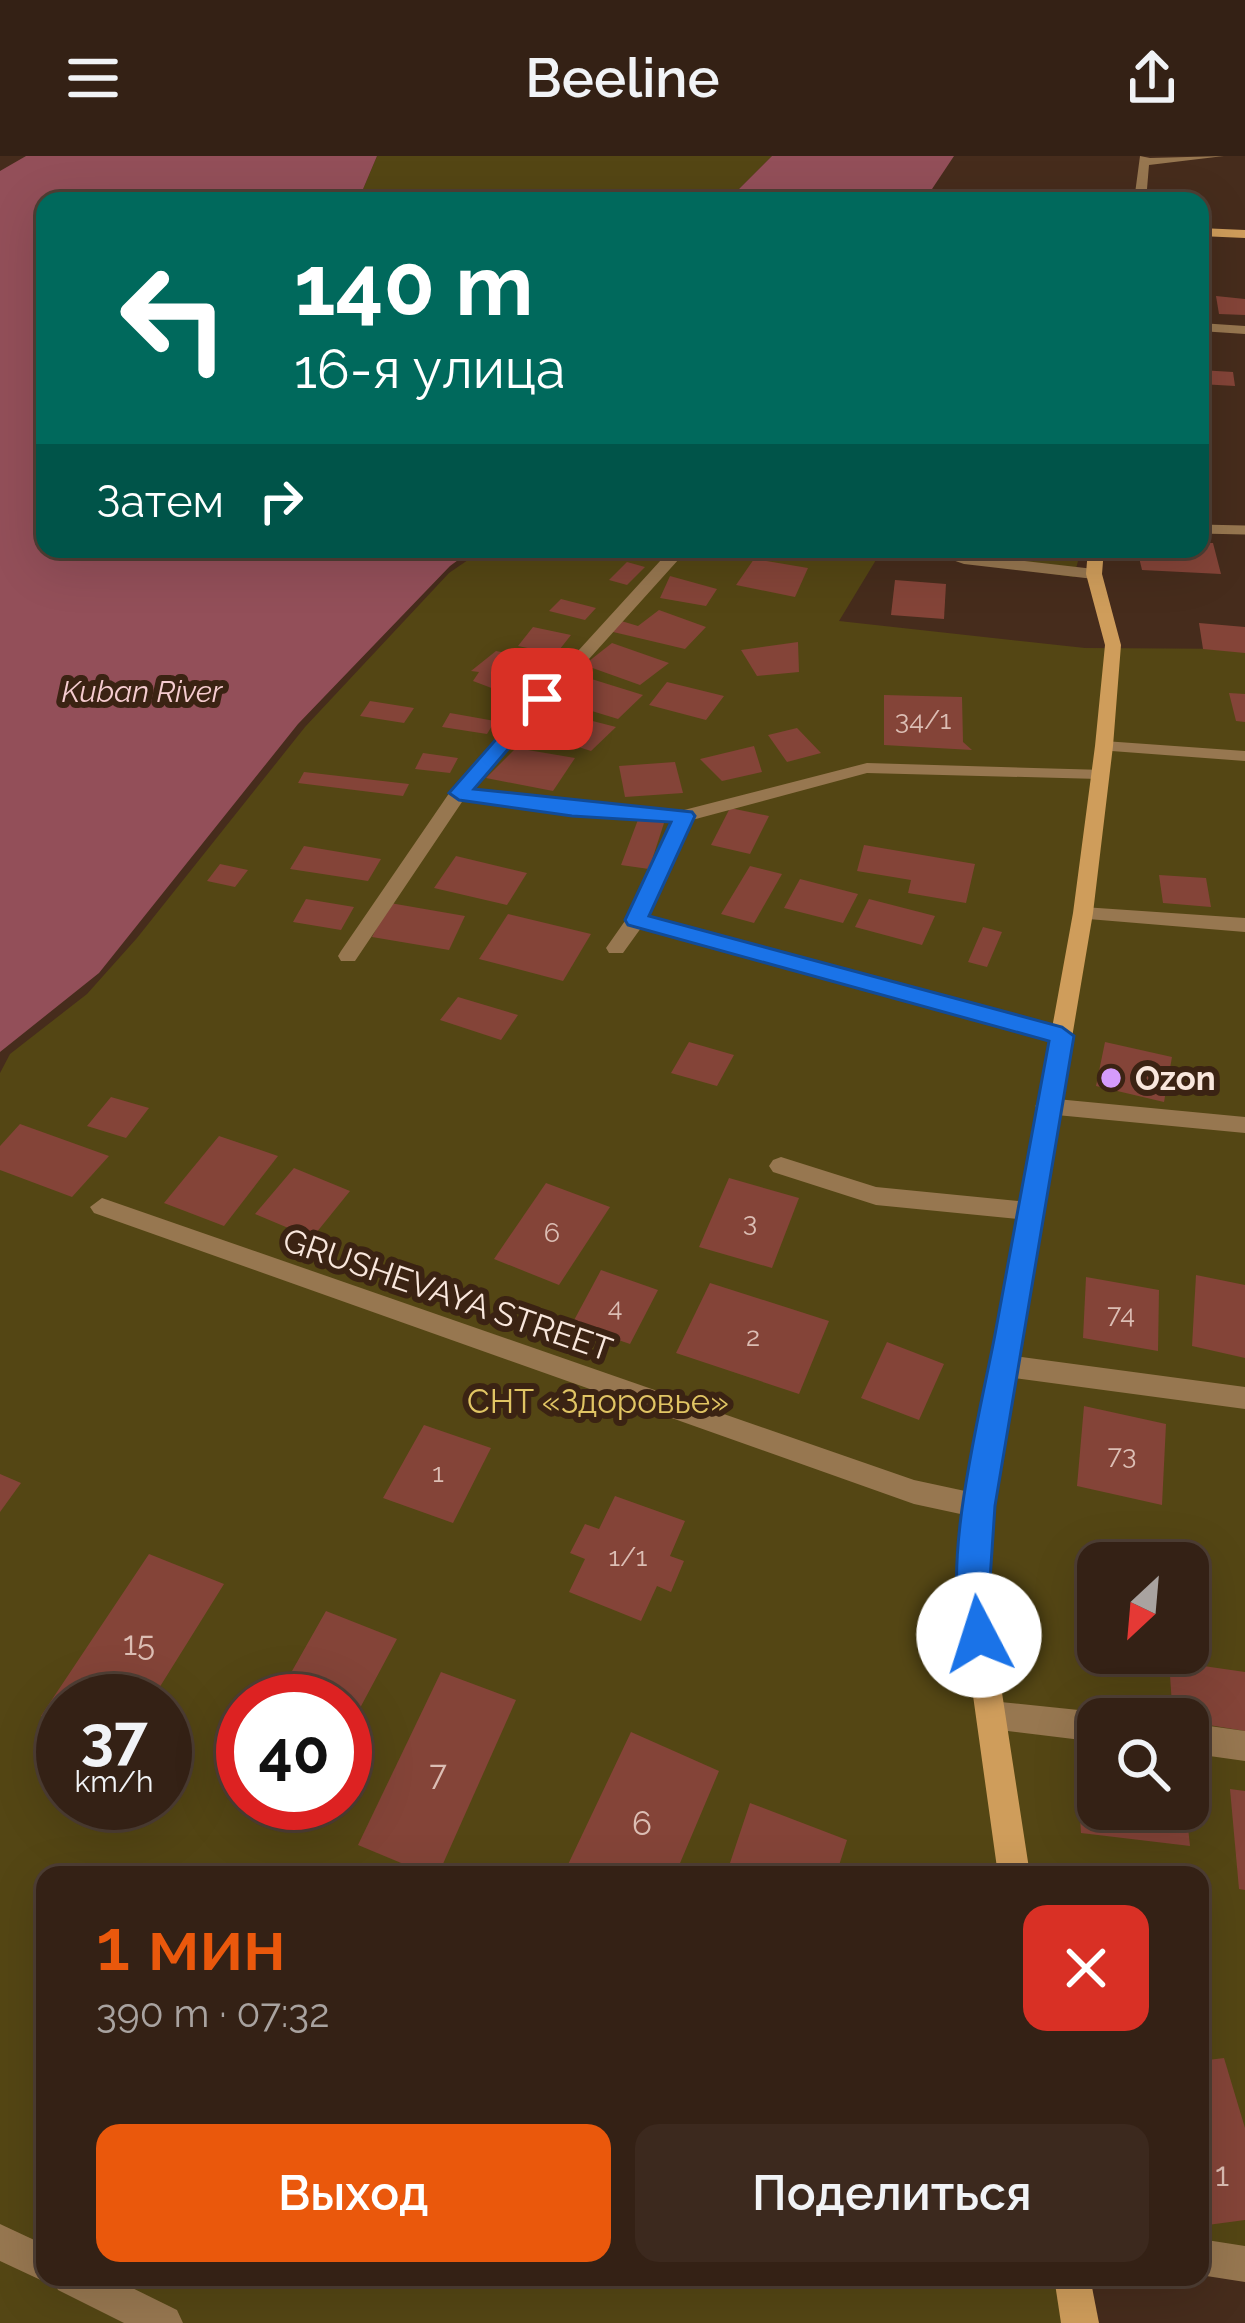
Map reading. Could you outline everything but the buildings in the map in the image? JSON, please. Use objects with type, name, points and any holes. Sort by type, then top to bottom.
[{"type":"street","points":[[1141,192],[1145,159],[1219,156]]},
{"type":"street","points":[[1126,192],[1129,158]]},
{"type":"street","points":[[1209,232],[1245,234]]},
{"type":"street","points":[[1209,328],[1245,330]]},
{"type":"street","points":[[348,956],[459,793],[672,558]]},
{"type":"street","points":[[988,558],[1094,574]]},
{"type":"street","points":[[1012,1866],[973,1595],[979,1506],[1083,913],[1104,746],[1113,645],[1094,574],[1095,558]]},
{"type":"street","points":[[1104,746],[1245,755]]},
{"type":"street","points":[[459,793],[572,810],[684,816],[866,769],[1099,774]]},
{"type":"street","points":[[616,948],[636,920],[684,816]]},
{"type":"street","points":[[1083,913],[1245,925]]},
{"type":"street","points":[[636,920],[1062,1036]]},
{"type":"street","points":[[1046,1106],[1245,1125]]},
{"type":"street","points":[[781,1166],[844,1189],[893,1199],[1030,1210]]},
{"type":"street","name":"GRUSHEVAYA STREET","points":[[102,1207],[914,1492],[979,1506]]},
{"type":"street","points":[[1006,1366],[1245,1398]]},
{"type":"street","points":[[991,1714],[1077,1724]]},
{"type":"street","points":[[1209,1741],[1245,1746]]},
{"type":"street","points":[[0,2242],[36,2260]]},
{"type":"street","points":[[1209,2259],[1245,2264]]},
{"type":"street","points":[[89,2286],[164,2323]]},
{"type":"street","points":[[1074,2286],[1080,2323]]},
{"type":"lane","points":[[1209,529],[1245,530]]},
{"type":"green space","points":[[377,156],[772,156],[736,192],[362,192]]},
{"type":"green space","name":"СНТ «Здоровье»","points":[[471,558],[877,558],[839,621],[1085,648],[1245,649],[1245,2263],[1209,2257],[1209,1866],[36,1866],[36,2286],[1074,2286],[1080,2323],[0,2323],[0,1073],[10,1054],[87,994],[305,727],[449,573]]},
{"type":"green space","name":"СНТ «Здоровье»","points":[[939,558],[1079,558],[1074,577]]},
{"type":"water","name":"Kuban River","points":[[26,156],[377,156],[362,192],[36,192],[36,558],[461,558],[298,724],[99,973],[0,1052],[0,171]]},
{"type":"water","points":[[772,156],[954,156],[930,192],[736,192]]},
{"type":"place","name":"Ozon","points":[[1111,1078]]},
{"type":"route","points":[[542,699],[459,793],[572,810],[684,816],[636,920],[1062,1036],[979,1506],[973,1595],[979,1635]]}]
